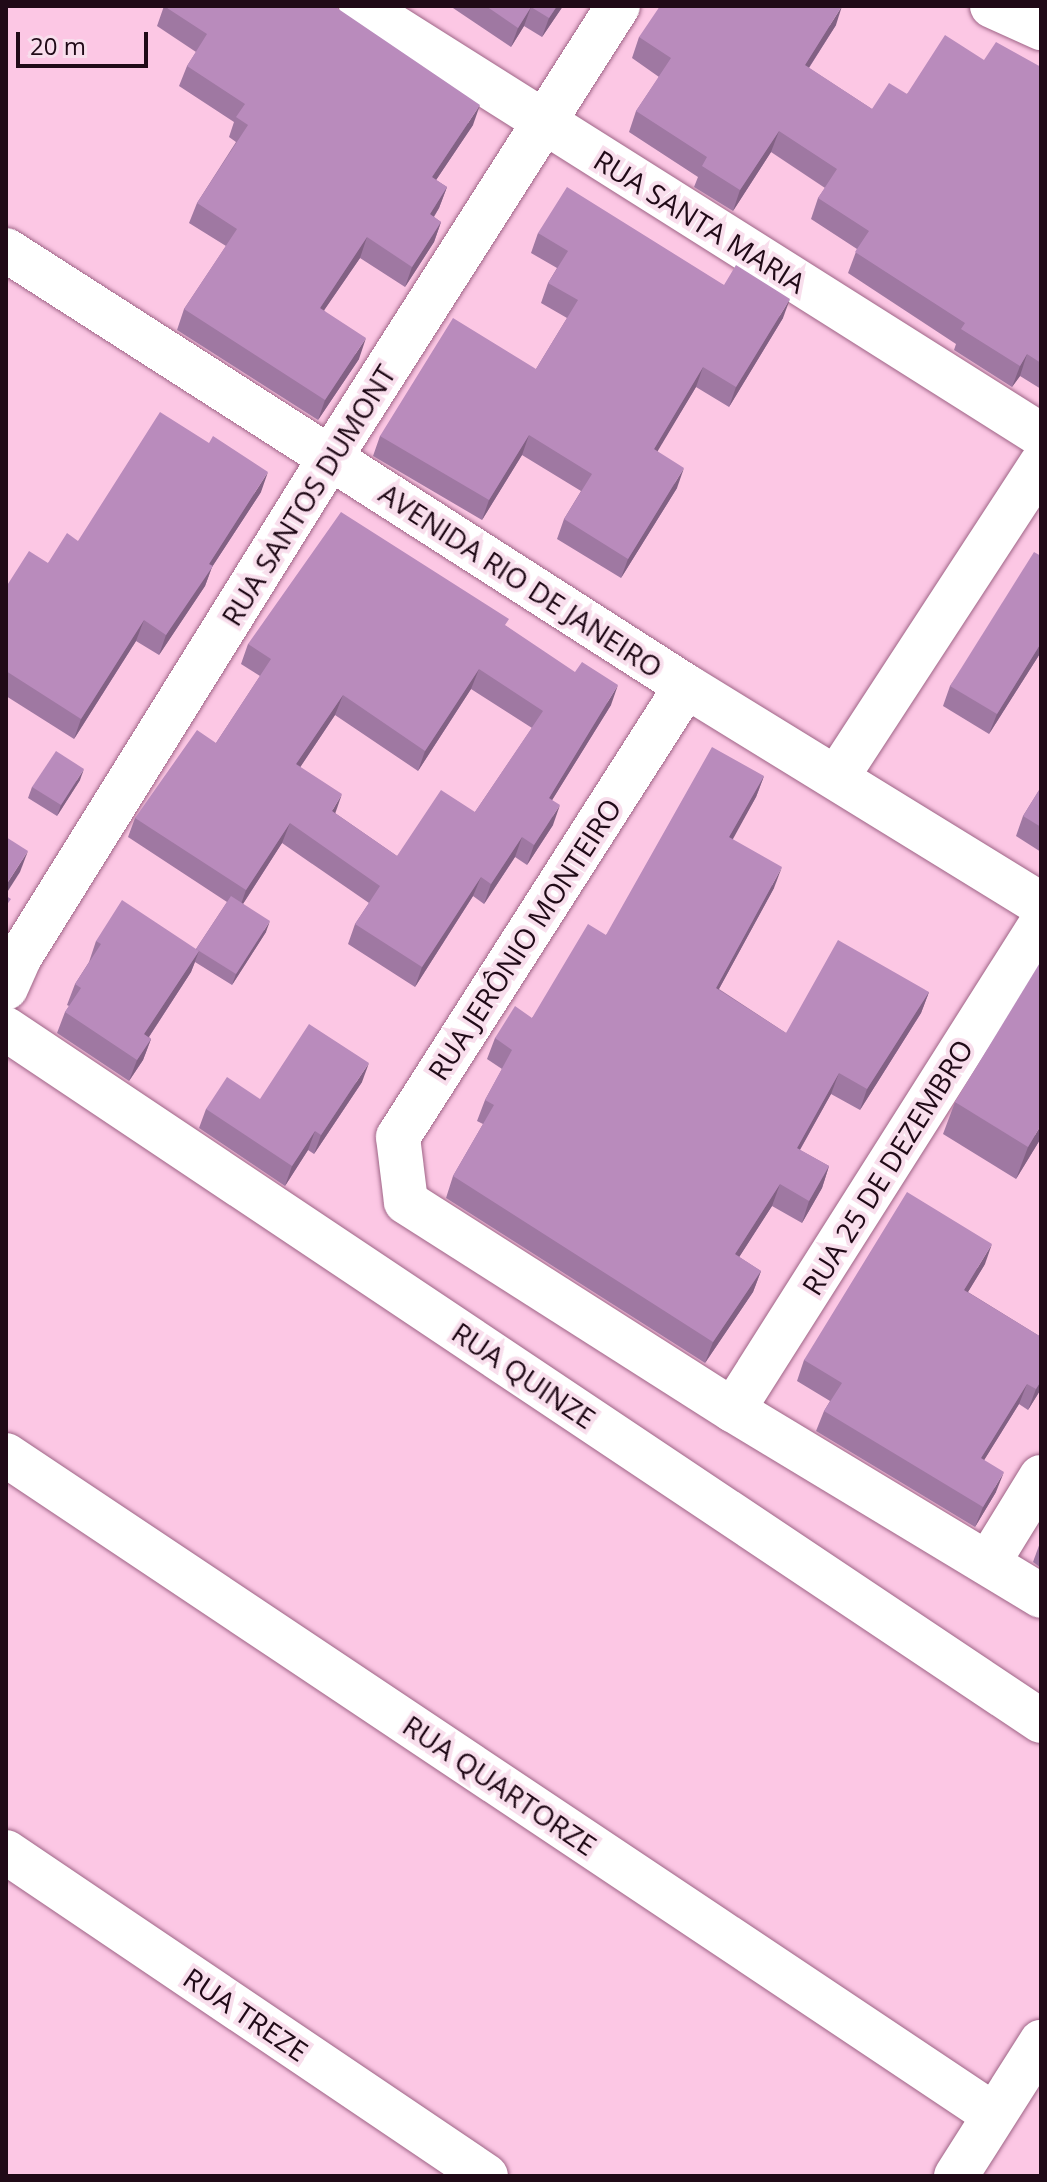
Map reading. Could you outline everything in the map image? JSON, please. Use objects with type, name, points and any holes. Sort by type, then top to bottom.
[{"type":"street","name":"RUA SANTA MARIA","points":[[361,6],[1041,435]]},
{"type":"street","name":"RUA SANTOS DUMONT","points":[[6,988],[21,955],[330,458],[618,6]]},
{"type":"street","points":[[992,6],[1041,28]]},
{"type":"street","name":"AVENIDA RIO DE JANEIRO","points":[[6,250],[686,686],[1041,904]]},
{"type":"street","points":[[837,777],[1041,464]]},
{"type":"street","name":"RUA JERÔNIO MONTEIRO","points":[[686,686],[398,1137],[406,1202],[733,1410]]},
{"type":"street","name":"RUA 25 DE DEZEMBRO","points":[[733,1410],[1041,924]]},
{"type":"street","name":"RUA QUINZE","points":[[6,1029],[1041,1721]]},
{"type":"street","points":[[733,1410],[1041,1596]]},
{"type":"street","name":"RUA QUARTORZE","points":[[6,1455],[994,2115]]},
{"type":"street","points":[[988,1563],[1041,1477]]},
{"type":"street","name":"RUA TREZE","points":[[6,1852],[486,2176]]},
{"type":"street","points":[[956,2176],[1041,2042]]},
{"type":"building","points":[[164,6],[334,6],[480,105],[432,177],[447,187],[430,214],[441,222],[412,267],[367,237],[320,308],[366,338],[325,400],[184,309],[237,229],[197,203],[248,125],[236,117],[245,104],[187,66],[207,34]]},
{"type":"building","points":[[486,6],[557,6],[549,18],[531,7],[518,28]]},
{"type":"building","points":[[660,6],[842,6],[805,65],[872,109],[889,83],[907,94],[945,35],[984,60],[996,42],[1041,67],[1041,363],[1027,354],[1020,366],[961,329],[965,323],[855,252],[869,231],[818,198],[837,169],[779,131],[740,190],[702,166],[707,157],[636,111],[671,58],[639,37]]},
{"type":"building","points":[[567,187],[724,285],[736,265],[790,299],[736,387],[703,367],[654,449],[684,468],[628,559],[564,519],[592,474],[529,435],[489,500],[380,436],[453,318],[536,369],[578,300],[548,283],[568,251],[538,233]]},
{"type":"building","points":[[160,412],[209,443],[213,436],[268,472],[209,564],[213,566],[166,635],[144,620],[81,719],[6,671],[6,587],[29,551],[48,563],[67,533],[78,541]]},
{"type":"building","points":[[341,512],[509,619],[505,625],[575,672],[582,662],[618,685],[549,798],[560,805],[534,845],[522,837],[491,884],[481,877],[422,967],[355,924],[380,886],[290,823],[246,890],[135,818],[197,730],[216,743],[271,659],[248,644]],"holes":[[[479,669],[543,711],[475,812],[441,790],[397,856],[332,811],[342,794],[296,764],[343,695],[425,751]]]},
{"type":"building","points":[[1034,552],[1041,556],[1041,643],[997,714],[950,686]]},
{"type":"building","points":[[712,747],[764,776],[729,837],[782,867],[716,988],[786,1033],[838,940],[929,992],[867,1089],[839,1073],[797,1148],[829,1166],[809,1201],[780,1184],[735,1254],[761,1271],[713,1342],[453,1176],[494,1105],[485,1100],[512,1050],[495,1038],[515,1006],[532,1018],[588,924],[606,935]]},
{"type":"building","points":[[56,751],[84,769],[61,805],[32,787]]},
{"type":"building","points":[[1041,787],[1041,827],[1023,816]]},
{"type":"building","points":[[6,837],[28,851],[6,885]]},
{"type":"building","points":[[231,896],[270,921],[236,974],[196,949]]},
{"type":"building","points":[[122,900],[199,951],[144,1034],[151,1039],[137,1060],[65,1012],[81,988],[75,984],[101,944],[96,941]]},
{"type":"building","points":[[1041,961],[1041,1125],[1028,1147],[955,1102]]},
{"type":"building","points":[[309,1024],[369,1063],[321,1135],[315,1131],[292,1166],[206,1109],[227,1077],[260,1099]]},
{"type":"building","points":[[907,1192],[992,1244],[964,1290],[1041,1337],[1041,1381],[1036,1389],[1027,1384],[981,1458],[1004,1472],[983,1507],[824,1411],[842,1383],[804,1360]]}]
